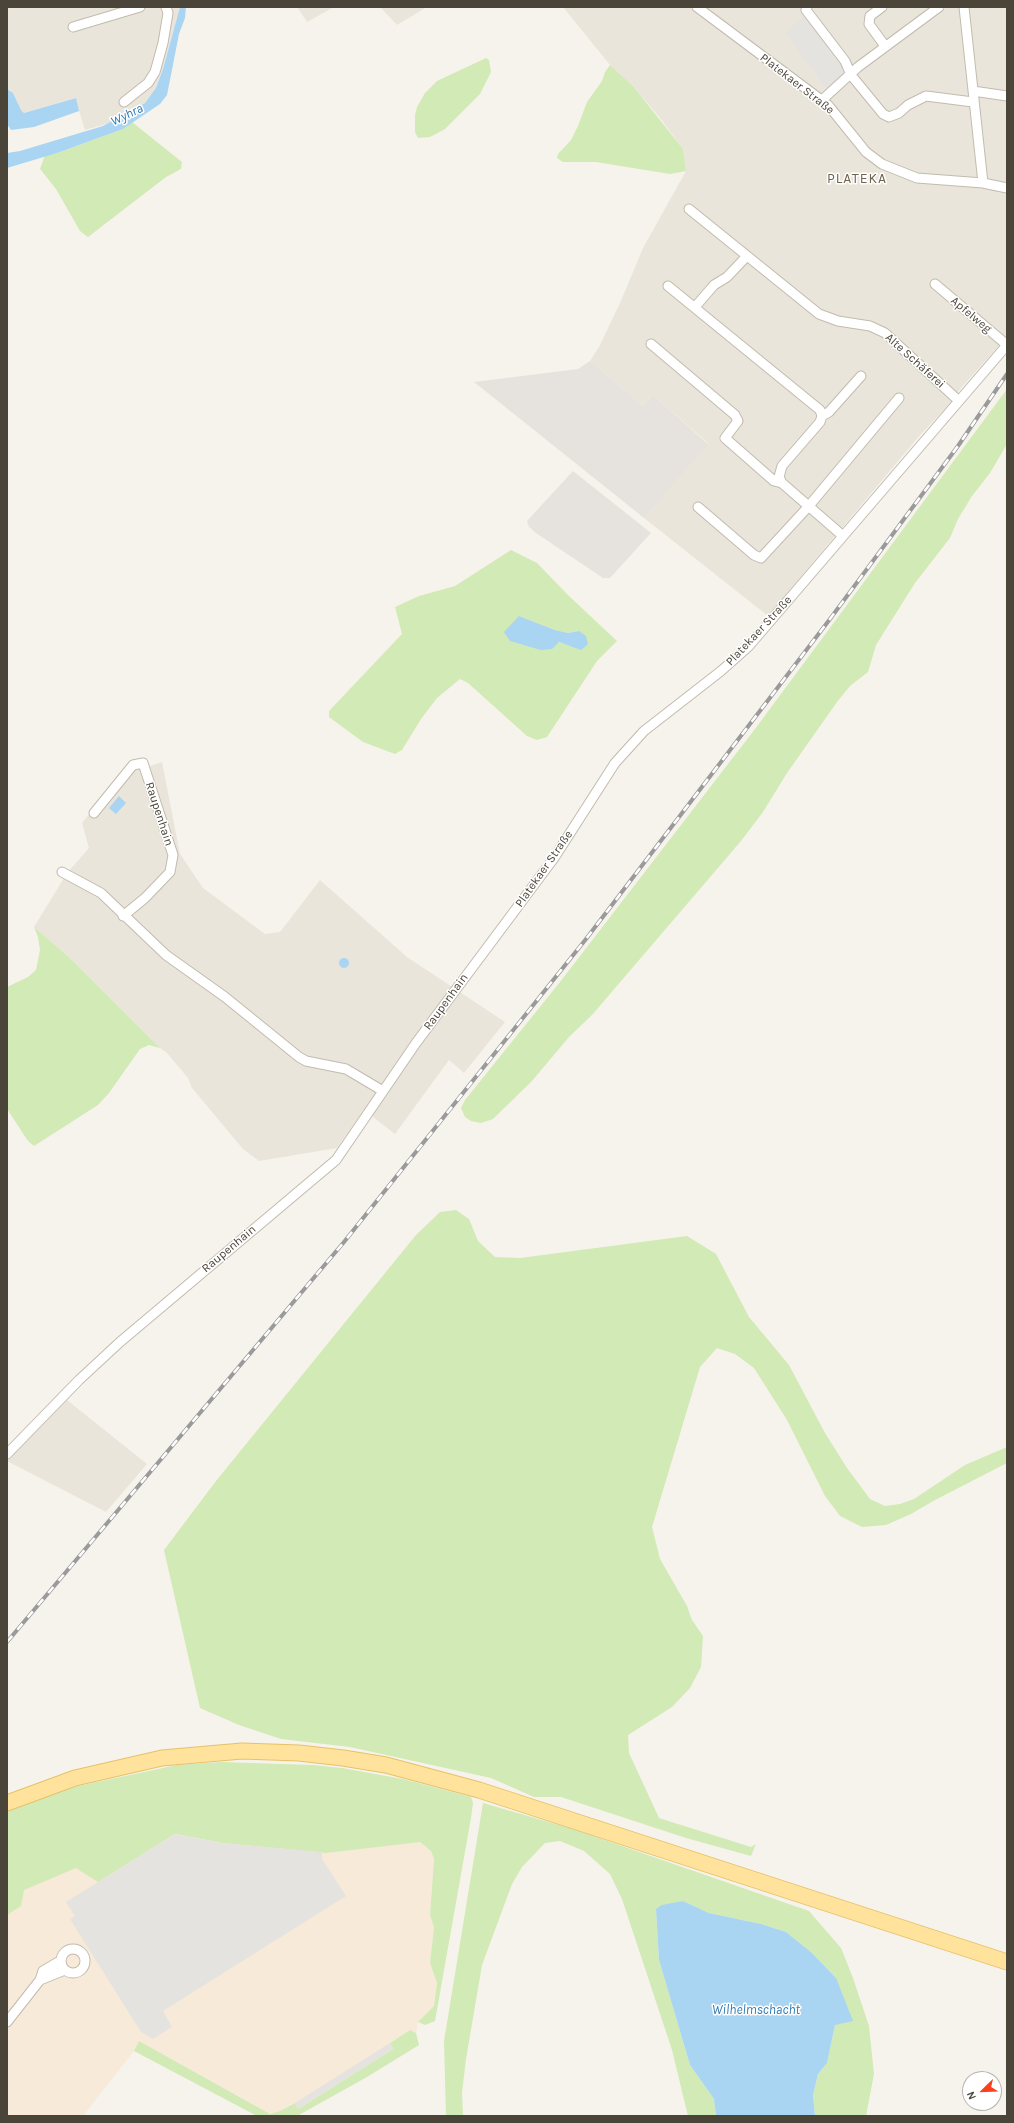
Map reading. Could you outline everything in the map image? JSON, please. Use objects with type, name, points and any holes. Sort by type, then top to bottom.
[{"type":"main road","points":[[7,1803],[75,1778],[162,1758],[242,1752],[299,1753],[343,1758],[392,1767],[479,1790],[1007,1962]]},
{"type":"street","points":[[73,27],[140,7]]},
{"type":"street","points":[[124,102],[148,83],[154,72],[163,43],[168,13],[166,7]]},
{"type":"street","name":"Platekaer Straße","points":[[697,7],[822,100],[833,110],[866,152],[882,164],[917,178],[983,183],[1007,188]]},
{"type":"street","points":[[806,7],[806,10],[845,61],[851,75],[883,114],[889,117],[900,113],[908,105],[926,96],[973,102]]},
{"type":"street","points":[[882,7],[870,16],[870,24],[885,46]]},
{"type":"street","points":[[822,100],[858,67],[939,7]]},
{"type":"street","points":[[964,7],[973,102],[983,183]]},
{"type":"street","points":[[973,91],[1007,96]]},
{"type":"street","name":"Alte Schäferei","points":[[689,209],[746,257],[825,318],[878,329],[903,349],[959,401]]},
{"type":"street","points":[[695,307],[714,285],[727,277],[746,257]]},
{"type":"street","name":"Apfelweg","points":[[935,284],[1007,345]]},
{"type":"street","points":[[668,286],[816,405],[822,416]]},
{"type":"street","points":[[651,344],[735,415],[738,421],[725,438],[774,480],[782,483]]},
{"type":"street","name":"Platekaer Straße","points":[[483,953],[554,858],[604,779],[635,740],[660,717],[739,655],[785,605],[1007,345]]},
{"type":"street","points":[[843,536],[782,483],[779,477],[779,471],[815,428],[822,416],[829,412],[861,376]]},
{"type":"street","points":[[698,507],[754,555],[761,558],[808,507],[899,398]]},
{"type":"street","name":"Raupenhain","points":[[94,812],[133,764],[143,763],[173,855],[170,872],[144,898],[123,916]]},
{"type":"street","points":[[62,872],[101,893],[123,916],[166,955],[225,997],[299,1057],[306,1061],[346,1069],[383,1091]]},
{"type":"street","name":"Raupenhain","points":[[7,1454],[63,1396],[120,1342],[336,1160],[383,1091],[483,953]]},
{"type":"street","points":[[7,2022],[40,1980],[43,1971],[60,1961],[63,1953],[72,1948],[78,1950],[84,1958],[85,1964],[80,1971],[70,1973],[65,1970],[60,1961]]},
{"type":"street","points":[[40,1980],[65,1970]]},
{"type":"shaded area","points":[[7,7],[180,7],[163,69],[156,88],[145,103],[131,109],[113,122],[85,130],[75,98],[24,113],[13,93],[7,89]]},
{"type":"shaded area","points":[[297,7],[334,7],[307,22]]},
{"type":"shaded area","points":[[380,7],[427,7],[397,25]]},
{"type":"shaded area","points":[[563,7],[1007,7],[1007,342],[1005,339],[961,388],[948,406],[920,435],[768,616],[644,518],[708,443],[653,395],[643,406],[590,361],[599,347],[620,303],[643,248],[686,171],[683,149],[660,118],[633,86],[610,65]]},
{"type":"shaded area","points":[[806,15],[845,65],[843,77],[828,90],[785,33]]},
{"type":"shaded area","points":[[590,361],[643,406],[653,395],[708,444],[644,518],[474,382],[578,369]]},
{"type":"shaded area","points":[[573,471],[651,533],[610,578],[603,578],[529,527],[527,521]]},
{"type":"shaded area","points":[[131,762],[147,767],[162,762],[180,854],[203,888],[265,934],[280,932],[320,880],[407,957],[505,1022],[464,1073],[449,1060],[395,1134],[364,1110],[337,1148],[259,1161],[243,1149],[192,1088],[188,1078],[167,1053],[160,1048],[71,959],[34,927],[67,873],[89,848],[82,823]]},
{"type":"shaded area","points":[[67,1400],[147,1464],[106,1512],[7,1461]]},
{"type":"shaded area","points":[[175,1834],[222,1843],[322,1852],[322,1859],[346,1896],[163,2011],[172,2027],[153,2039],[141,2032],[70,1919],[75,1916],[66,1902]]},
{"type":"shaded area","points":[[420,1842],[431,1851],[434,1859],[430,1915],[434,1926],[430,1963],[437,1983],[434,2006],[418,2022],[416,2033],[410,2030],[390,2043],[393,2049],[298,2109],[294,2103],[280,2111],[270,2114],[139,2041],[134,2051],[83,2116],[7,2116],[7,1870],[222,1843],[326,1853]]},
{"type":"shaded area","points":[[390,2043],[393,2049],[298,2109],[295,2103]]},
{"type":"green space","points":[[486,58],[489,60],[491,72],[480,94],[445,129],[430,137],[418,138],[415,132],[415,115],[417,107],[425,93],[437,81]]},
{"type":"green space","points":[[610,65],[633,86],[683,149],[686,171],[670,174],[596,162],[563,162],[557,158],[558,154],[571,140],[587,102],[602,81],[605,72]]},
{"type":"green space","points":[[132,122],[182,162],[181,169],[166,177],[88,237],[80,231],[56,189],[40,169],[45,155],[57,153],[123,129]]},
{"type":"green space","points":[[1007,389],[1007,444],[990,473],[972,496],[958,519],[950,538],[915,583],[876,645],[868,672],[850,686],[837,702],[787,773],[763,812],[741,841],[592,1015],[569,1037],[531,1082],[493,1119],[481,1123],[471,1121],[465,1117],[461,1108],[465,1100],[560,982],[755,729]]},
{"type":"green space","points":[[511,550],[537,563],[569,596],[617,641],[597,661],[547,737],[537,740],[527,736],[468,683],[460,679],[437,698],[421,719],[402,750],[395,754],[363,742],[329,717],[329,711],[402,634],[395,607],[419,596],[455,586]],"holes":[[[519,616],[555,630],[568,633],[579,631],[581,649],[558,642]]]},
{"type":"green space","points":[[34,927],[71,959],[160,1048],[149,1045],[140,1049],[109,1093],[98,1105],[34,1146],[28,1141],[7,1109],[7,987],[28,977],[36,970],[40,950],[38,937]]},
{"type":"green space","points":[[456,1210],[469,1219],[478,1241],[495,1257],[520,1258],[687,1236],[716,1254],[749,1317],[789,1365],[825,1433],[847,1468],[870,1499],[885,1506],[900,1504],[914,1499],[965,1465],[1007,1447],[1007,1463],[911,1514],[886,1525],[862,1527],[840,1516],[825,1496],[787,1420],[754,1368],[735,1354],[717,1348],[700,1367],[652,1527],[660,1559],[687,1606],[692,1620],[703,1636],[701,1667],[690,1688],[672,1707],[628,1735],[629,1753],[659,1818],[751,1847],[756,1844],[751,1856],[686,1838],[561,1797],[534,1797],[491,1778],[350,1747],[281,1739],[239,1725],[200,1708],[164,1550],[216,1481],[416,1235],[440,1212]]},
{"type":"green space","points":[[221,1762],[313,1765],[342,1768],[403,1779],[471,1797],[473,1803],[471,1818],[435,2021],[425,2025],[418,2022],[434,2006],[437,1983],[430,1963],[434,1927],[430,1915],[434,1859],[431,1851],[420,1842],[326,1853],[222,1843],[175,1834],[98,1882],[76,1868],[24,1890],[21,1906],[7,1915],[7,1812],[22,1805],[78,1786],[177,1765]]},
{"type":"green space","points":[[483,1803],[573,1829],[809,1911],[841,1948],[869,2026],[874,2074],[866,2116],[815,2116],[813,2095],[818,2074],[827,2063],[835,2025],[836,1978],[812,1953],[786,1932],[761,1924],[709,1913],[683,1901],[656,1909],[659,1960],[690,2065],[714,2099],[716,2116],[688,2116],[672,2050],[622,1899],[610,1874],[584,1851],[560,1841],[545,1843],[522,1867],[512,1884],[482,1965],[466,2059],[462,2093],[463,2116],[446,2116],[444,2041]]},
{"type":"green space","points":[[410,2030],[416,2033],[419,2045],[367,2077],[297,2116],[257,2116],[134,2051],[139,2041],[270,2114],[280,2111],[295,2103],[298,2109],[393,2049],[390,2043]]},
{"type":"water","name":"Wyhra","points":[[180,7],[186,7],[185,18],[179,34],[167,95],[160,104],[123,129],[57,153],[7,168],[7,153],[20,151],[103,126],[145,103],[156,88],[163,69]]},
{"type":"water","points":[[7,89],[13,93],[24,113],[76,98],[79,111],[34,127],[11,130],[7,124]]},
{"type":"water","points":[[519,616],[555,630],[568,633],[579,631],[586,636],[588,644],[581,650],[559,642],[552,649],[541,650],[510,641],[504,632]]},
{"type":"water","points":[[119,796],[126,803],[116,814],[109,808]]},
{"type":"water","points":[[342,958],[346,958],[348,959],[348,967],[342,968],[339,965],[339,961]]},
{"type":"water","name":"Wilhelmschacht","points":[[683,1901],[709,1913],[761,1924],[786,1932],[812,1953],[836,1978],[853,2021],[835,2025],[827,2063],[818,2074],[813,2095],[815,2116],[716,2116],[714,2099],[690,2065],[659,1960],[656,1909],[662,1905]]},
{"type":"railway","points":[[7,1642],[344,1242],[586,939],[830,619],[958,446],[1007,374]]},
{"type":"district","name":"PLATEKA","points":[[857,179]]}]
